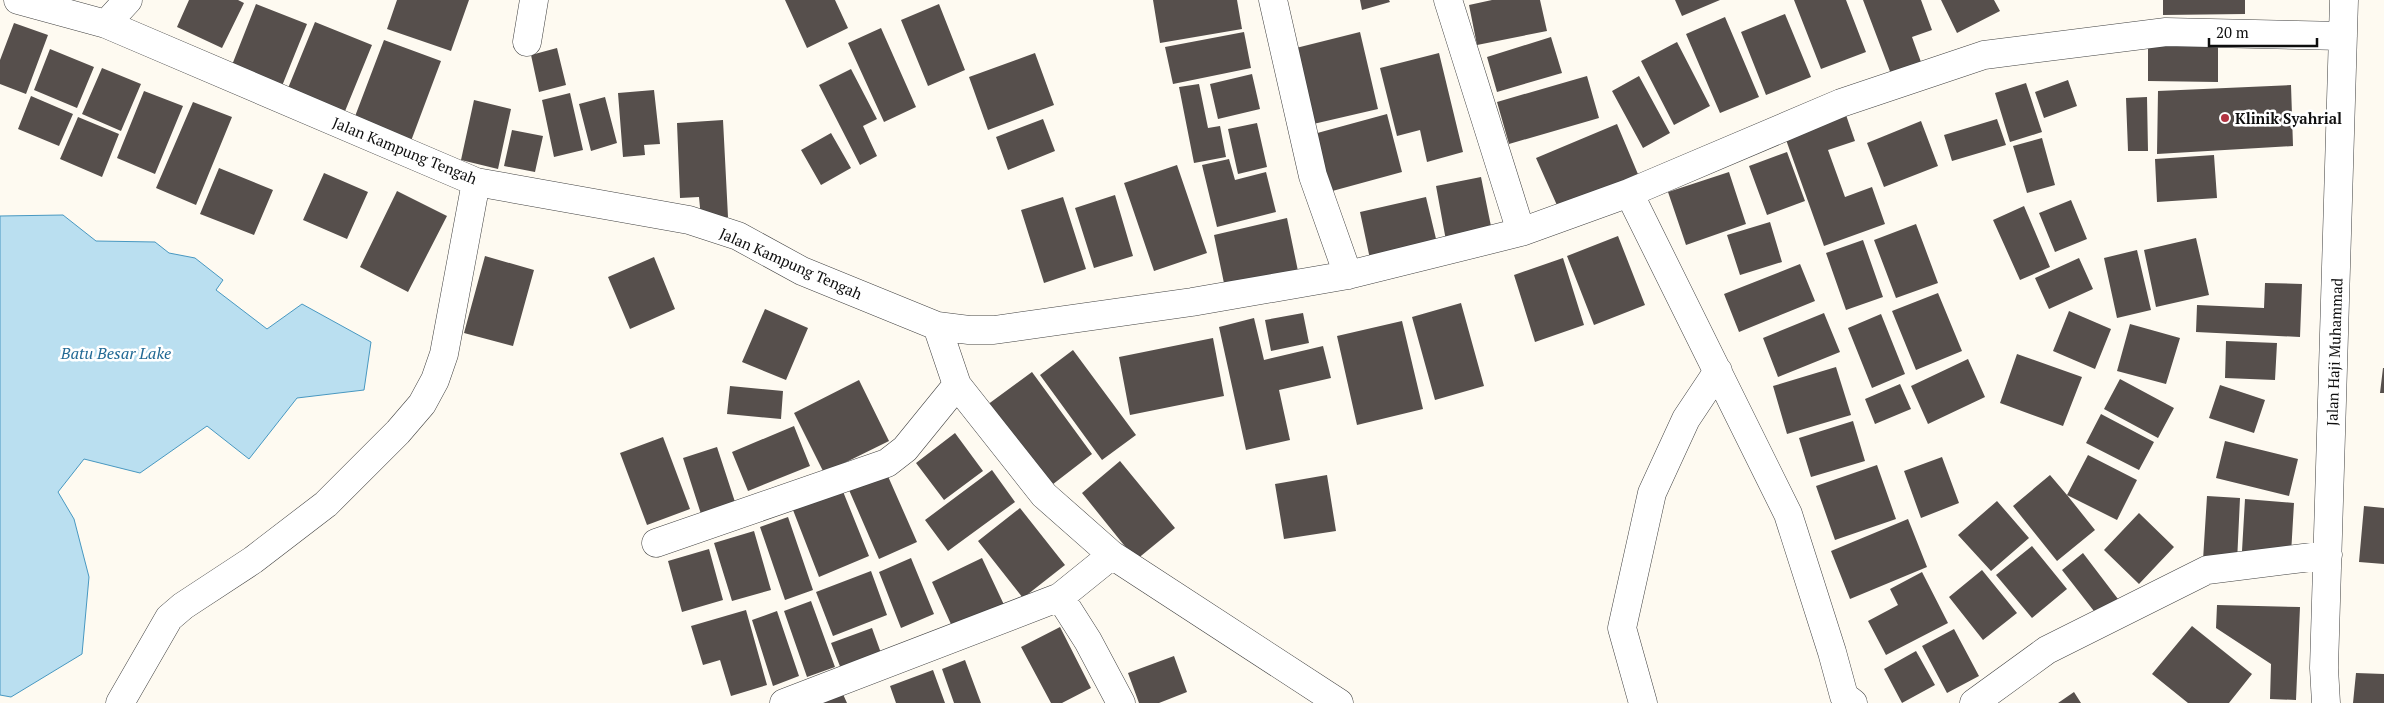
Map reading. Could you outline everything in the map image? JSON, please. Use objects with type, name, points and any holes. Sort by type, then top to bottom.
[{"type":"street","name":"Jalan Kampung Tengah","points":[[18,0],[106,24],[476,182],[689,220],[738,236],[802,271],[937,326],[969,330],[994,330],[1192,302],[1348,275],[1521,232],[1629,193],[1841,103],[1984,55],[2166,32],[2343,36]]},
{"type":"street","points":[[106,24],[128,0]]},
{"type":"street","points":[[527,42],[534,0]]},
{"type":"street","points":[[1273,0],[1313,176],[1348,275]]},
{"type":"street","points":[[1448,0],[1521,232]]},
{"type":"street","name":"Jalan Haji Muhammad","points":[[2326,703],[2324,668],[2344,0]]},
{"type":"street","points":[[120,703],[169,618],[183,606],[253,560],[326,504],[398,432],[422,404],[435,380],[444,354],[476,182]]},
{"type":"street","points":[[1629,193],[1788,514],[1832,652],[1840,701]]},
{"type":"street","points":[[937,326],[958,385],[1044,495],[1112,555],[1339,703]]},
{"type":"street","points":[[1642,703],[1622,628],[1652,493],[1686,419],[1718,370]]},
{"type":"street","points":[[656,544],[887,463],[904,449],[958,385]]},
{"type":"street","points":[[784,703],[1060,597],[1112,555]]},
{"type":"street","points":[[1974,703],[2047,650],[2207,570],[2328,555]]},
{"type":"street","points":[[1060,597],[1088,641],[1121,703]]},
{"type":"water","name":"Batu Besar Lake","points":[[63,215],[96,241],[155,242],[169,253],[195,258],[223,280],[216,290],[267,329],[302,304],[371,342],[364,390],[297,398],[249,459],[207,426],[140,473],[84,459],[58,492],[74,519],[89,577],[82,654],[11,697],[0,695],[0,216]]},
{"type":"building","points":[[189,0],[238,0],[244,3],[222,48],[177,27]]},
{"type":"building","points":[[397,0],[469,0],[451,51],[387,29]]},
{"type":"building","points":[[785,0],[835,0],[848,28],[807,48]]},
{"type":"building","points":[[1153,0],[1237,0],[1242,29],[1160,43]]},
{"type":"building","points":[[1360,0],[1389,0],[1390,2],[1362,10]]},
{"type":"building","points":[[1492,0],[1540,0],[1547,31],[1477,45],[1469,5]]},
{"type":"building","points":[[1675,0],[1720,0],[1682,16]]},
{"type":"building","points":[[1794,0],[1846,0],[1866,52],[1821,69]]},
{"type":"building","points":[[1863,0],[1921,0],[1932,30],[1912,37],[1921,62],[1891,74]]},
{"type":"building","points":[[1941,0],[1994,0],[2000,11],[1957,33]]},
{"type":"building","points":[[2163,0],[2245,0],[2245,14],[2163,15]]},
{"type":"building","points":[[256,4],[307,24],[282,86],[232,65]]},
{"type":"building","points":[[939,4],[965,70],[928,86],[901,20]]},
{"type":"building","points":[[1785,14],[1811,77],[1766,95],[1741,32]]},
{"type":"building","points":[[1725,17],[1759,97],[1720,113],[1686,34]]},
{"type":"building","points":[[315,22],[372,45],[341,121],[284,98]]},
{"type":"building","points":[[14,23],[48,35],[26,94],[0,84],[0,60]]},
{"type":"building","points":[[881,28],[916,107],[884,122],[848,43]]},
{"type":"building","points":[[1244,32],[1251,68],[1173,84],[1165,47]]},
{"type":"building","points":[[1360,32],[1378,109],[1309,125],[1292,49]]},
{"type":"building","points":[[1551,37],[1562,73],[1497,92],[1487,57]]},
{"type":"building","points":[[384,40],[441,61],[411,141],[354,119]]},
{"type":"building","points":[[1677,42],[1710,106],[1674,125],[1641,61]]},
{"type":"building","points":[[2148,42],[2218,43],[2218,82],[2148,81]]},
{"type":"building","points":[[557,48],[566,85],[539,92],[531,55]]},
{"type":"building","points":[[50,49],[94,67],[77,108],[34,90]]},
{"type":"building","points":[[1035,53],[1054,105],[988,130],[969,77]]},
{"type":"building","points":[[1439,53],[1463,152],[1427,162],[1420,130],[1397,136],[1380,68]]},
{"type":"building","points":[[102,68],[141,84],[121,131],[82,114]]},
{"type":"building","points":[[851,69],[877,119],[863,126],[877,156],[860,165],[819,85]]},
{"type":"building","points":[[1252,74],[1260,109],[1218,119],[1210,84]]},
{"type":"building","points":[[1587,76],[1599,118],[1509,144],[1497,102]]},
{"type":"building","points":[[1639,76],[1670,133],[1643,148],[1612,91]]},
{"type":"building","points":[[2068,80],[2077,106],[2044,118],[2035,92]]},
{"type":"building","points":[[2026,83],[2042,132],[2010,142],[1995,93]]},
{"type":"building","points":[[1199,84],[1208,128],[1220,126],[1226,157],[1194,163],[1179,87]]},
{"type":"building","name":"Klinik Syahrial","points":[[2291,85],[2293,146],[2157,154],[2158,91]]},
{"type":"building","points":[[654,90],[660,144],[644,145],[645,155],[623,157],[618,93]]},
{"type":"building","points":[[144,91],[183,106],[155,174],[117,158]]},
{"type":"building","points":[[570,93],[583,150],[554,157],[542,100]]},
{"type":"building","points":[[31,96],[73,114],[59,146],[18,129]]},
{"type":"building","points":[[605,97],[617,143],[591,151],[579,104]]},
{"type":"building","points":[[2147,97],[2148,151],[2128,151],[2126,98]]},
{"type":"building","points":[[474,100],[511,109],[498,169],[461,160]]},
{"type":"building","points":[[193,102],[232,117],[196,205],[156,188]]},
{"type":"building","points":[[1387,114],[1402,172],[1325,193],[1310,135]]},
{"type":"building","points":[[1846,115],[1855,141],[1828,150],[1845,197],[1872,187],[1885,224],[1824,246],[1785,137]]},
{"type":"building","points":[[78,117],[119,134],[102,177],[60,159]]},
{"type":"building","points":[[1043,119],[1055,151],[1008,170],[996,137]]},
{"type":"building","points":[[1997,119],[2006,145],[1952,161],[1944,135]]},
{"type":"building","points":[[723,120],[728,217],[701,218],[699,197],[680,198],[677,123]]},
{"type":"building","points":[[1921,121],[1938,166],[1884,187],[1867,143]]},
{"type":"building","points":[[1257,123],[1267,167],[1238,174],[1228,129]]},
{"type":"building","points":[[1617,124],[1640,179],[1560,212],[1536,158]]},
{"type":"building","points":[[512,130],[543,136],[535,172],[504,166]]},
{"type":"building","points":[[831,133],[851,168],[821,185],[801,150]]},
{"type":"building","points":[[2042,138],[2055,185],[2027,193],[2013,146]]},
{"type":"building","points":[[1787,152],[1805,201],[1767,215],[1749,166]]},
{"type":"building","points":[[2214,155],[2217,198],[2157,202],[2155,159]]},
{"type":"building","points":[[1229,159],[1235,180],[1266,172],[1276,212],[1217,227],[1202,165]]},
{"type":"building","points":[[1177,165],[1207,253],[1154,271],[1124,183]]},
{"type":"building","points":[[219,168],[273,190],[254,235],[200,214]]},
{"type":"building","points":[[1729,172],[1746,224],[1686,245],[1668,192]]},
{"type":"building","points":[[324,173],[368,192],[347,239],[303,220]]},
{"type":"building","points":[[1481,177],[1493,236],[1447,246],[1436,186]]},
{"type":"building","points":[[397,191],[447,216],[408,292],[360,267]]},
{"type":"building","points":[[1115,195],[1133,256],[1094,268],[1075,208]]},
{"type":"building","points":[[1063,197],[1086,269],[1044,283],[1021,210]]},
{"type":"building","points":[[1426,197],[1437,243],[1370,259],[1360,212]]},
{"type":"building","points":[[2071,200],[2087,239],[2055,252],[2039,213]]},
{"type":"building","points":[[2024,206],[2050,267],[2020,280],[1993,220]]},
{"type":"building","points":[[1287,218],[1298,271],[1225,288],[1214,235]]},
{"type":"building","points":[[1770,222],[1782,262],[1740,275],[1727,235]]},
{"type":"building","points":[[1916,224],[1938,283],[1896,298],[1874,240]]},
{"type":"building","points":[[1618,236],[1645,305],[1594,325],[1567,256]]},
{"type":"building","points":[[2196,238],[2209,295],[2156,307],[2144,250]]},
{"type":"building","points":[[1863,240],[1883,297],[1846,310],[1826,253]]},
{"type":"building","points":[[2137,250],[2151,310],[2117,318],[2104,258]]},
{"type":"building","points":[[485,256],[534,270],[513,346],[464,333]]},
{"type":"building","points":[[654,257],[675,309],[630,329],[608,277]]},
{"type":"building","points":[[1563,258],[1584,325],[1535,342],[1514,275]]},
{"type":"building","points":[[2079,258],[2093,289],[2049,309],[2035,278]]},
{"type":"building","points":[[1800,264],[1815,301],[1739,332],[1724,294]]},
{"type":"building","points":[[2265,283],[2302,284],[2300,337],[2196,332],[2197,305],[2264,308]]},
{"type":"building","points":[[1938,293],[1962,351],[1916,370],[1892,311]]},
{"type":"building","points":[[1461,303],[1484,386],[1435,400],[1412,317]]},
{"type":"building","points":[[765,309],[808,328],[786,380],[742,362]]},
{"type":"building","points":[[2069,311],[2111,329],[2095,369],[2053,351]]},
{"type":"building","points":[[1303,313],[1309,343],[1271,351],[1265,320]]},
{"type":"building","points":[[1824,313],[1840,352],[1778,377],[1763,338]]},
{"type":"building","points":[[1881,314],[1905,374],[1872,388],[1848,328]]},
{"type":"building","points":[[1254,318],[1264,360],[1323,346],[1331,378],[1279,390],[1290,440],[1246,450],[1219,327]]},
{"type":"building","points":[[1402,321],[1423,409],[1357,425],[1337,336]]},
{"type":"building","points":[[2130,324],[2180,338],[2166,384],[2117,371]]},
{"type":"building","points":[[1213,338],[1224,396],[1130,415],[1119,357]]},
{"type":"building","points":[[2226,341],[2277,343],[2275,380],[2225,378]]},
{"type":"building","points":[[1073,350],[1136,435],[1102,460],[1040,375]]},
{"type":"building","points":[[2017,354],[2082,377],[2063,426],[2000,403]]},
{"type":"building","points":[[1968,359],[1985,397],[1928,424],[1911,386]]},
{"type":"building","points":[[1836,367],[1851,415],[1787,434],[1773,386]]},
{"type":"building","points":[[2383,368],[2384,393],[2380,393]]},
{"type":"building","points":[[1032,372],[1092,454],[1048,488],[987,405]]},
{"type":"building","points":[[2120,379],[2174,408],[2158,438],[2104,409]]},
{"type":"building","points":[[859,380],[889,441],[824,473],[794,413]]},
{"type":"building","points":[[1900,384],[1911,409],[1875,424],[1865,399]]},
{"type":"building","points":[[2220,385],[2265,400],[2254,433],[2209,418]]},
{"type":"building","points":[[730,386],[783,391],[781,419],[727,414]]},
{"type":"building","points":[[2101,414],[2154,442],[2139,470],[2086,443]]},
{"type":"building","points":[[1853,421],[1865,461],[1811,477],[1799,438]]},
{"type":"building","points":[[794,426],[810,466],[748,491],[732,452]]},
{"type":"building","points":[[955,433],[983,471],[944,500],[916,463]]},
{"type":"building","points":[[663,437],[690,509],[647,525],[620,453]]},
{"type":"building","points":[[2225,441],[2298,459],[2289,496],[2216,478]]},
{"type":"building","points":[[717,447],[735,502],[701,514],[683,458]]},
{"type":"building","points":[[2088,455],[2137,480],[2117,520],[2067,495]]},
{"type":"building","points":[[1942,457],[1959,503],[1921,518],[1904,471]]},
{"type":"building","points":[[1120,461],[1175,528],[1136,560],[1082,493]]},
{"type":"building","points":[[1877,465],[1896,519],[1835,540],[1816,486]]},
{"type":"building","points":[[992,470],[1015,502],[948,551],[925,520]]},
{"type":"building","points":[[887,474],[917,542],[879,559],[849,490]]},
{"type":"building","points":[[1327,475],[1336,531],[1284,539],[1275,484]]},
{"type":"building","points":[[2050,475],[2095,530],[2057,561],[2013,506]]},
{"type":"building","points":[[842,489],[869,556],[819,577],[793,510]]},
{"type":"building","points":[[2207,496],[2240,498],[2237,562],[2203,560]]},
{"type":"building","points":[[2245,499],[2294,503],[2291,554],[2242,551]]},
{"type":"building","points":[[1997,501],[2029,538],[1991,571],[1958,535]]},
{"type":"building","points":[[2364,506],[2384,508],[2384,564],[2359,562]]},
{"type":"building","points":[[1020,508],[1065,565],[1023,598],[978,541]]},
{"type":"building","points":[[2139,513],[2174,547],[2139,584],[2104,550]]},
{"type":"building","points":[[788,517],[813,590],[785,600],[760,527]]},
{"type":"building","points":[[1908,519],[1927,567],[1850,599],[1831,551]]},
{"type":"building","points":[[754,531],[771,590],[732,601],[714,543]]},
{"type":"building","points":[[2032,546],[2067,589],[2032,618],[1996,575]]},
{"type":"building","points":[[709,549],[723,600],[682,612],[668,561]]},
{"type":"building","points":[[2083,553],[2118,599],[2097,615],[2062,570]]},
{"type":"building","points":[[911,558],[934,614],[901,628],[879,572]]},
{"type":"building","points":[[982,558],[1006,609],[955,633],[932,582]]},
{"type":"building","points":[[1982,570],[2017,613],[1983,640],[1949,597]]},
{"type":"building","points":[[871,571],[887,615],[833,636],[816,592]]},
{"type":"building","points":[[1922,572],[1948,623],[1886,655],[1868,621],[1898,605],[1890,589]]},
{"type":"building","points":[[811,601],[835,667],[807,677],[784,611]]},
{"type":"building","points":[[2217,605],[2300,607],[2296,700],[2270,699],[2271,664],[2216,628]]},
{"type":"building","points":[[746,610],[767,685],[731,696],[720,660],[703,665],[691,626]]},
{"type":"building","points":[[777,611],[799,676],[773,686],[752,620]]},
{"type":"building","points":[[2192,626],[2252,674],[2229,703],[2188,703],[2152,674]]},
{"type":"building","points":[[1060,627],[1091,688],[1062,703],[1051,703],[1021,647]]},
{"type":"building","points":[[872,628],[881,653],[841,669],[831,643]]},
{"type":"building","points":[[1954,629],[1979,676],[1947,693],[1922,646]]},
{"type":"building","points":[[1916,651],[1935,685],[1902,703],[1884,669]]},
{"type":"building","points":[[1174,656],[1187,692],[1159,703],[1139,703],[1128,673]]},
{"type":"building","points":[[965,660],[981,703],[954,703],[942,669]]},
{"type":"building","points":[[933,670],[945,703],[896,703],[890,686]]},
{"type":"building","points":[[2356,673],[2384,674],[2384,703],[2353,703]]},
{"type":"building","points":[[842,692],[847,703],[816,703]]},
{"type":"building","points":[[2074,692],[2081,703],[2058,703]]},
{"type":"place","name":"Klinik Syahrial","points":[[2225,118]]}]
